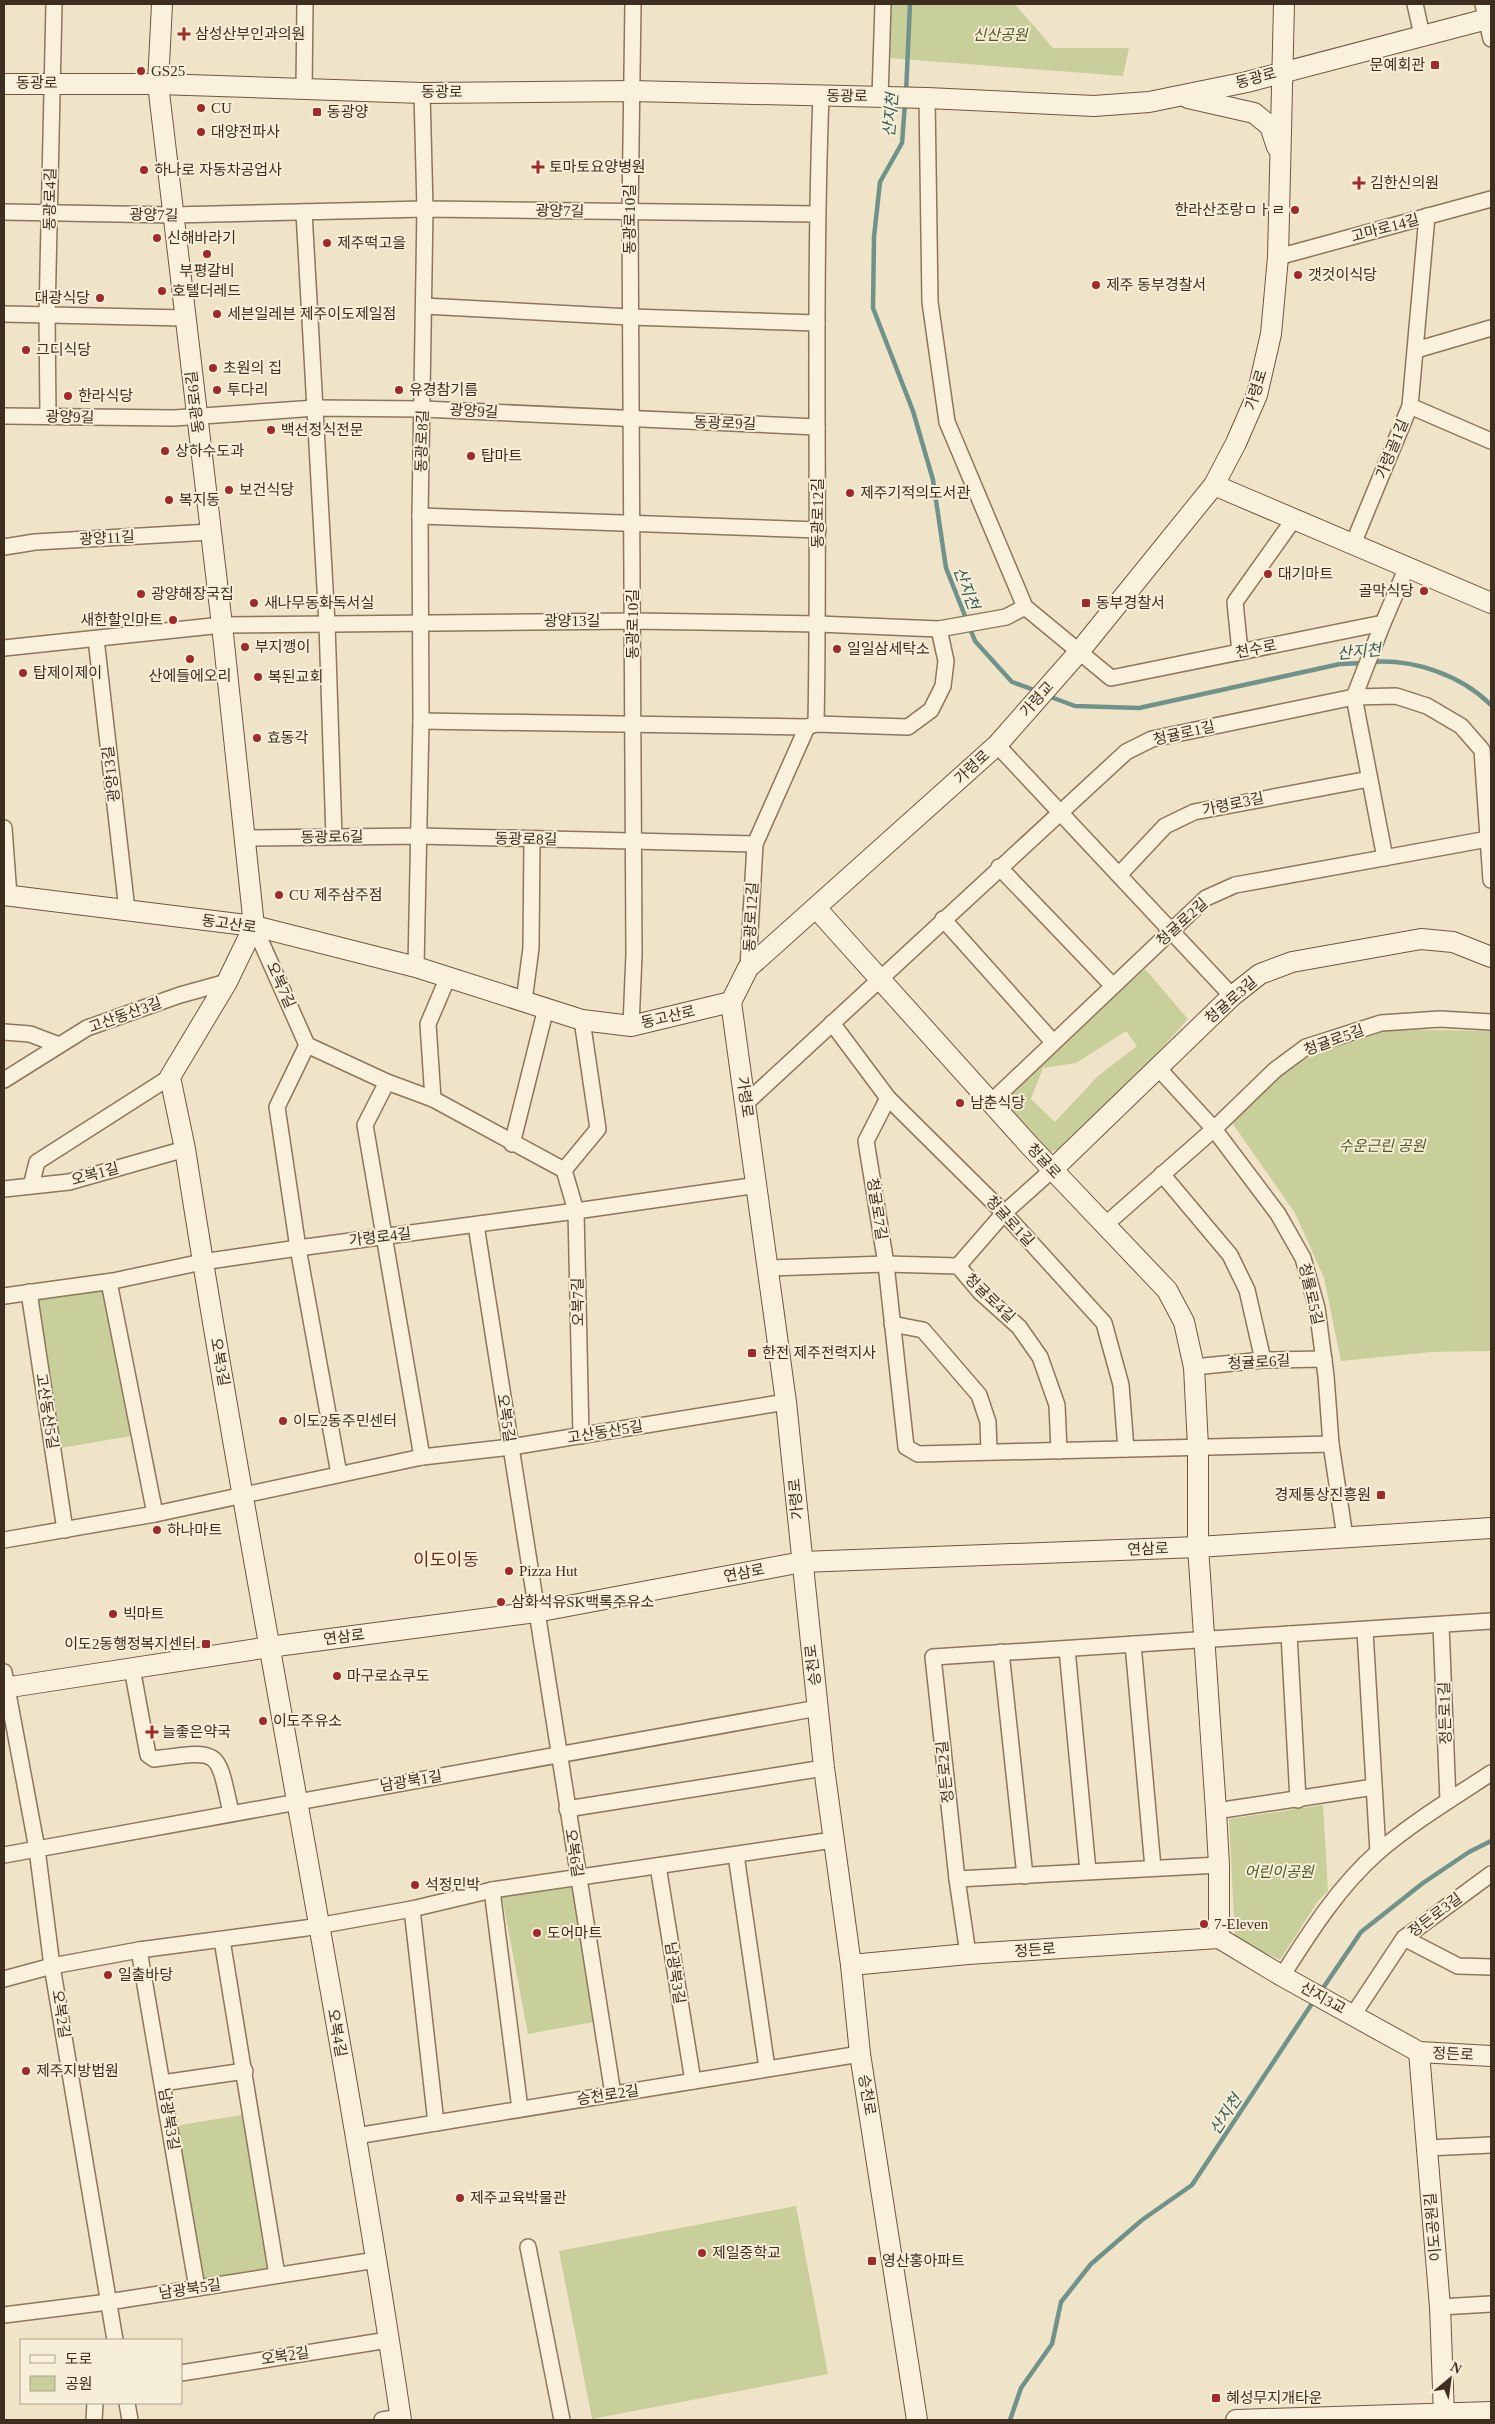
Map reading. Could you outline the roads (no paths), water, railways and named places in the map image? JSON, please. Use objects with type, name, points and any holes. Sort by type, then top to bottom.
[{"type":"street","name":"동광로4길","points":[[48,416],[47,315],[54,83],[54,4]]},
{"type":"street","name":"동광로6길","points":[[162,4],[158,84],[222,625],[254,926]]},
{"type":"street","points":[[304,89],[305,4]]},
{"type":"street","points":[[632,92],[633,4]]},
{"type":"street","points":[[881,97],[883,4]]},
{"type":"street","name":"가령로","points":[[1078,653],[1214,485],[1236,443],[1257,395],[1272,334],[1278,256],[1284,4]]},
{"type":"street","points":[[1415,4],[1422,35]]},
{"type":"street","name":"동광로","points":[[4,84],[158,84],[422,93],[632,92],[881,97],[1094,106],[1149,102],[1247,82],[1422,35],[1487,13]]},
{"type":"street","points":[[1487,13],[1491,39]]},
{"type":"street","name":"동광로10길","points":[[631,1026],[634,954],[632,841],[634,621],[630,317],[632,92]]},
{"type":"street","name":"동광로8길","points":[[416,967],[421,721],[419,622],[420,516],[426,209],[422,93]]},
{"type":"street","name":"동광로12길","points":[[748,968],[755,844],[811,726],[818,624],[816,214],[821,96]]},
{"type":"street","points":[[1179,96],[1244,110],[1262,119],[1270,126],[1274,133],[1280,167]]},
{"type":"street","points":[[927,98],[930,302],[946,422],[1024,607]]},
{"type":"street","name":"고마로14길","points":[[1278,256],[1491,199]]},
{"type":"street","name":"광양7길","points":[[4,212],[173,216],[426,209],[816,214]]},
{"type":"street","points":[[304,212],[327,624],[334,837]]},
{"type":"street","name":"가령골1길","points":[[1353,544],[1410,406],[1427,216]]},
{"type":"street","points":[[424,306],[630,317],[817,323]]},
{"type":"street","points":[[4,314],[185,318]]},
{"type":"street","points":[[1416,350],[1491,328]]},
{"type":"street","points":[[1410,406],[1491,441]]},
{"type":"street","name":"광양9길","points":[[4,416],[174,418],[316,408],[423,409],[632,419]]},
{"type":"street","name":"동광로9길","points":[[632,419],[817,427]]},
{"type":"street","points":[[1214,485],[1491,603]]},
{"type":"street","points":[[420,516],[818,530]]},
{"type":"street","points":[[1240,652],[1235,602],[1294,519]]},
{"type":"street","name":"광양11길","points":[[4,547],[35,542],[211,532]]},
{"type":"street","points":[[1384,858],[1354,697],[1407,567]]},
{"type":"street","name":"광양13길","points":[[4,648],[222,625],[634,621],[818,624],[939,629],[1006,617],[1024,607]]},
{"type":"street","name":"천수로","points":[[1024,607],[1111,678],[1383,623]]},
{"type":"street","points":[[421,721],[908,727],[931,710],[943,686],[946,661],[939,629]]},
{"type":"street","name":"광양13길","points":[[96,638],[127,910]]},
{"type":"street","name":"가령교","points":[[997,745],[1078,653]]},
{"type":"street","name":"청귤로1길","points":[[746,1103],[1059,812],[1126,752],[1152,739],[1354,697],[1396,696],[1427,706],[1460,726],[1482,750],[1491,880]]},
{"type":"street","points":[[997,745],[1232,996]]},
{"type":"street","name":"가령로","points":[[802,1562],[770,1268],[731,1002],[748,968],[997,745]]},
{"type":"street","name":"가령로3길","points":[[1119,876],[1165,826],[1194,812],[1369,779]]},
{"type":"street","points":[[4,828],[6,896]]},
{"type":"street","name":"동광로6길","points":[[245,838],[419,836]]},
{"type":"street","name":"동광로8길","points":[[419,836],[632,841]]},
{"type":"street","points":[[524,1001],[531,948],[532,839]]},
{"type":"street","name":"청귤로2길","points":[[990,1102],[1206,898],[1235,885],[1488,839]]},
{"type":"street","points":[[632,841],[755,844]]},
{"type":"street","points":[[999,867],[1113,986]]},
{"type":"street","name":"동고산로","points":[[6,896],[254,926],[416,967],[582,1020],[631,1026],[731,1002]]},
{"type":"street","name":"청귤로","points":[[816,908],[1052,1170],[1167,1290],[1184,1322],[1194,1367],[1198,1447],[1198,1547]]},
{"type":"street","points":[[944,919],[1053,1042]]},
{"type":"street","points":[[31,1186],[37,1162],[170,1077],[227,982],[254,926]]},
{"type":"street","name":"오복7길","points":[[254,926],[307,1045]]},
{"type":"street","name":"청귤로3길","points":[[1052,1170],[1159,1069],[1232,996],[1260,974],[1292,962],[1421,940],[1453,942],[1491,957]]},
{"type":"street","points":[[434,1099],[428,1024],[448,977]]},
{"type":"street","name":"고산동산3길","points":[[4,1080],[87,1028],[180,995],[227,982]]},
{"type":"street","points":[[512,1144],[546,1008]]},
{"type":"street","name":"청귤로5길","points":[[1104,1225],[1214,1129],[1275,1070],[1306,1048],[1381,1023],[1440,1019],[1491,1022]]},
{"type":"street","points":[[339,1474],[298,1248],[277,1107],[307,1045],[387,1082],[434,1099],[512,1144],[564,1170],[598,1129],[582,1020]]},
{"type":"street","name":"청귤로1길","points":[[832,1023],[888,1098],[1004,1213],[1104,1323],[1121,1385],[1126,1449]]},
{"type":"street","points":[[4,1032],[30,1034],[59,1045]]},
{"type":"street","name":"청률로5길","points":[[1159,1069],[1214,1129],[1278,1214],[1303,1258],[1317,1308],[1324,1359],[1331,1444],[1345,1537]]},
{"type":"street","name":"오복3길","points":[[170,1077],[185,1149],[202,1262],[270,1647]]},
{"type":"street","points":[[387,1082],[365,1125],[422,1457]]},
{"type":"street","name":"청귤로7길","points":[[888,1098],[866,1142],[886,1264],[906,1446],[918,1454],[1198,1447]]},
{"type":"street","name":"오복1길","points":[[4,1189],[69,1182],[185,1149]]},
{"type":"street","name":"오복7길","points":[[564,1170],[576,1212],[581,1436]]},
{"type":"street","points":[[958,1266],[1004,1213],[1052,1170]]},
{"type":"street","points":[[1162,1174],[1230,1255],[1247,1290],[1263,1360]]},
{"type":"street","name":"가령로4길","points":[[4,1296],[109,1282],[202,1262],[385,1236],[576,1212],[758,1185]]},
{"type":"street","name":"오복5길","points":[[476,1225],[536,1612]]},
{"type":"street","name":"청귤로4길","points":[[770,1268],[886,1264],[958,1266],[980,1292],[1019,1326],[1040,1357],[1057,1406],[1059,1451]]},
{"type":"street","points":[[109,1282],[156,1514]]},
{"type":"street","name":"고산동산5길","points":[[29,1292],[65,1530]]},
{"type":"street","points":[[892,1324],[923,1330],[979,1395],[988,1422],[989,1452]]},
{"type":"street","name":"청귤로6길","points":[[1194,1367],[1263,1360],[1324,1359]]},
{"type":"street","name":"고산동산5길","points":[[4,1540],[156,1514],[422,1457],[511,1447],[786,1402]]},
{"type":"street","points":[[1198,1447],[1331,1444]]},
{"type":"street","name":"연삼로","points":[[5,1683],[132,1668],[270,1647],[536,1612],[802,1562],[1198,1547],[1491,1528]]},
{"type":"street","points":[[1198,1547],[1219,1865],[1219,1938],[1282,1976],[1314,1925],[1341,1891],[1378,1852],[1448,1801],[1491,1773]]},
{"type":"street","name":"승천로","points":[[802,1562],[824,1768],[851,1965],[860,2054],[918,2420]]},
{"type":"street","name":"오복6길","points":[[536,1612],[612,2094]]},
{"type":"street","points":[[1205,1640],[1491,1622]]},
{"type":"street","name":"정든로1길","points":[[1441,1625],[1448,1801]]},
{"type":"street","points":[[1365,1631],[1378,1852]]},
{"type":"street","points":[[1289,1634],[1298,1800]]},
{"type":"street","name":"정든로2길","points":[[968,1954],[957,1879],[933,1657],[1205,1640]]},
{"type":"street","points":[[1133,1644],[1153,1868]]},
{"type":"street","name":"오복4길","points":[[270,1647],[356,2136],[388,2340],[395,2419]]},
{"type":"street","points":[[1067,1649],[1088,1871]]},
{"type":"street","points":[[1000,1652],[1025,1876]]},
{"type":"street","points":[[132,1668],[148,1755],[154,1759],[199,1753],[218,1762],[222,1768],[231,1813]]},
{"type":"street","name":"오복2길","points":[[5,1683],[36,1850],[52,1966],[116,2339]]},
{"type":"street","name":"남광북1길","points":[[4,1855],[818,1708]]},
{"type":"street","points":[[567,1809],[824,1768]]},
{"type":"street","points":[[1216,1811],[1374,1787]]},
{"type":"street","points":[[4,1979],[52,1966],[139,1950],[318,1926],[412,1909],[492,1890],[833,1840]]},
{"type":"street","points":[[736,1855],[767,2068]]},
{"type":"street","points":[[957,1879],[1219,1865]]},
{"type":"street","name":"남광북3길","points":[[658,1866],[693,2080]]},
{"type":"street","name":"정든로3길","points":[[1358,2017],[1404,1938],[1491,1874]]},
{"type":"street","points":[[492,1890],[520,2109]]},
{"type":"street","points":[[412,1909],[436,2123]]},
{"type":"street","name":"정든로","points":[[851,1965],[968,1954],[1219,1938]]},
{"type":"street","points":[[1404,1938],[1458,1966],[1491,1967]]},
{"type":"street","points":[[222,1940],[278,2275]]},
{"type":"street","name":"남광북3길","points":[[139,1950],[197,2288]]},
{"type":"street","name":"산지3교","points":[[1282,1976],[1358,2017]]},
{"type":"street","name":"정든로","points":[[1358,2017],[1419,2052],[1491,2056]]},
{"type":"street","name":"이도공원길","points":[[1419,2052],[1440,2307],[1444,2418]]},
{"type":"street","name":"승천로2길","points":[[356,2136],[860,2054]]},
{"type":"street","points":[[162,2083],[245,2071]]},
{"type":"street","points":[[1427,2148],[1491,2145]]},
{"type":"street","points":[[528,2247],[562,2420]]},
{"type":"street","name":"남광북5길","points":[[4,2315],[108,2302],[376,2260]]},
{"type":"street","points":[[1440,2307],[1491,2304]]},
{"type":"street","name":"오복2길","points":[[182,2373],[388,2340]]},
{"type":"street","points":[[94,2420],[95,2404]]},
{"type":"street","points":[[127,2404],[130,2420]]},
{"type":"street","points":[[1236,2420],[1444,2418],[1491,2412]]},
{"type":"waterway","name":"산지천","points":[[906,93],[910,4]]},
{"type":"waterway","name":"산지천","points":[[905,103],[902,143],[880,182],[874,237],[873,308],[913,411],[933,480],[946,568],[975,641],[1012,682],[1037,691]]},
{"type":"waterway","name":"산지천","points":[[1372,662],[1404,663],[1436,671],[1466,685],[1491,705]]},
{"type":"waterway","name":"산지천","points":[[1048,696],[1075,706],[1139,708],[1340,664],[1364,663]]},
{"type":"waterway","name":"산지천","points":[[1321,1991],[1361,1932],[1423,1883],[1469,1852],[1491,1841]]},
{"type":"waterway","name":"산지천","points":[[1010,2420],[1021,2388],[1052,2344],[1061,2302],[1091,2264],[1142,2220],[1192,2185],[1315,1999]]},
{"type":"place","name":"삼성산부인과의원","points":[[184,34]]},
{"type":"place","name":"문예회관","points":[[1435,65]]},
{"type":"place","name":"GS25","points":[[141,71]]},
{"type":"place","name":"CU","points":[[201,108]]},
{"type":"place","name":"동광양","points":[[317,112]]},
{"type":"place","name":"대양전파사","points":[[201,132]]},
{"type":"place","name":"토마토요양병원","points":[[538,167]]},
{"type":"place","name":"하나로 자동차공업사","points":[[144,170]]},
{"type":"place","name":"김한신의원","points":[[1359,183]]},
{"type":"place","name":"한라산조랑ㅁㅏㄹ","points":[[1295,210]]},
{"type":"place","name":"신해바라기","points":[[157,238]]},
{"type":"place","name":"제주떡고을","points":[[327,243]]},
{"type":"place","name":"부평갈비","points":[[207,254]]},
{"type":"place","name":"갯것이식당","points":[[1298,275]]},
{"type":"place","name":"제주 동부경찰서","points":[[1096,285]]},
{"type":"place","name":"호텔더레드","points":[[162,291]]},
{"type":"place","name":"대광식당","points":[[100,298]]},
{"type":"place","name":"세븐일레븐 제주이도제일점","points":[[217,314]]},
{"type":"place","name":"그디식당","points":[[26,350]]},
{"type":"place","name":"초원의 집","points":[[213,368]]},
{"type":"place","name":"투다리","points":[[217,390]]},
{"type":"place","name":"유경참기름","points":[[399,390]]},
{"type":"place","name":"한라식당","points":[[68,396]]},
{"type":"place","name":"백선정식전문","points":[[271,430]]},
{"type":"place","name":"상하수도과","points":[[165,451]]},
{"type":"place","name":"탑마트","points":[[471,456]]},
{"type":"place","name":"보건식당","points":[[229,490]]},
{"type":"place","name":"제주기적의도서관","points":[[850,493]]},
{"type":"place","name":"복지동","points":[[169,500]]},
{"type":"place","name":"대기마트","points":[[1268,574]]},
{"type":"place","name":"골막식당","points":[[1424,591]]},
{"type":"place","name":"광양해장국집","points":[[141,594]]},
{"type":"place","name":"새나무동화독서실","points":[[254,603]]},
{"type":"place","name":"동부경찰서","points":[[1086,603]]},
{"type":"place","name":"새한할인마트","points":[[173,620]]},
{"type":"place","name":"부지깽이","points":[[245,647]]},
{"type":"place","name":"일일삼세탁소","points":[[837,649]]},
{"type":"place","name":"산에들에오리","points":[[190,659]]},
{"type":"place","name":"탑제이제이","points":[[23,673]]},
{"type":"place","name":"복된교회","points":[[258,677]]},
{"type":"place","name":"효동각","points":[[257,738]]},
{"type":"place","name":"CU 제주삼주점","points":[[279,895]]},
{"type":"place","name":"남춘식당","points":[[960,1103]]},
{"type":"place","name":"한전 제주전력지사","points":[[752,1353]]},
{"type":"place","name":"이도2동주민센터","points":[[283,1421]]},
{"type":"place","name":"경제통상진흥원","points":[[1381,1495]]},
{"type":"place","name":"하나마트","points":[[157,1530]]},
{"type":"place","name":"Pizza Hut","points":[[509,1571]]},
{"type":"place","name":"삼화석유SK백록주유소","points":[[501,1602]]},
{"type":"place","name":"빅마트","points":[[113,1614]]},
{"type":"place","name":"이도2동행정복지센터","points":[[206,1644]]},
{"type":"place","name":"마구로쇼쿠도","points":[[337,1676]]},
{"type":"place","name":"이도주유소","points":[[263,1721]]},
{"type":"place","name":"늘좋은약국","points":[[152,1732]]},
{"type":"place","name":"석정민박","points":[[415,1885]]},
{"type":"place","name":"7-Eleven","points":[[1204,1924]]},
{"type":"place","name":"도어마트","points":[[537,1933]]},
{"type":"place","name":"일출바당","points":[[108,1975]]},
{"type":"place","name":"제주지방법원","points":[[26,2071]]},
{"type":"place","name":"제주교육박물관","points":[[460,2198]]},
{"type":"place","name":"제일중학교","points":[[702,2253]]},
{"type":"place","name":"영산홍아파트","points":[[872,2261]]},
{"type":"place","name":"혜성무지개타운","points":[[1216,2398]]},
{"type":"district","name":"이도이동","points":[[446,1560]]},
{"type":"park label","name":"신산공원","points":[[1000,35]]},
{"type":"park label","name":"수운근린 공원","points":[[1382,1146]]},
{"type":"park label","name":"어린이공원","points":[[1279,1872]]}]
